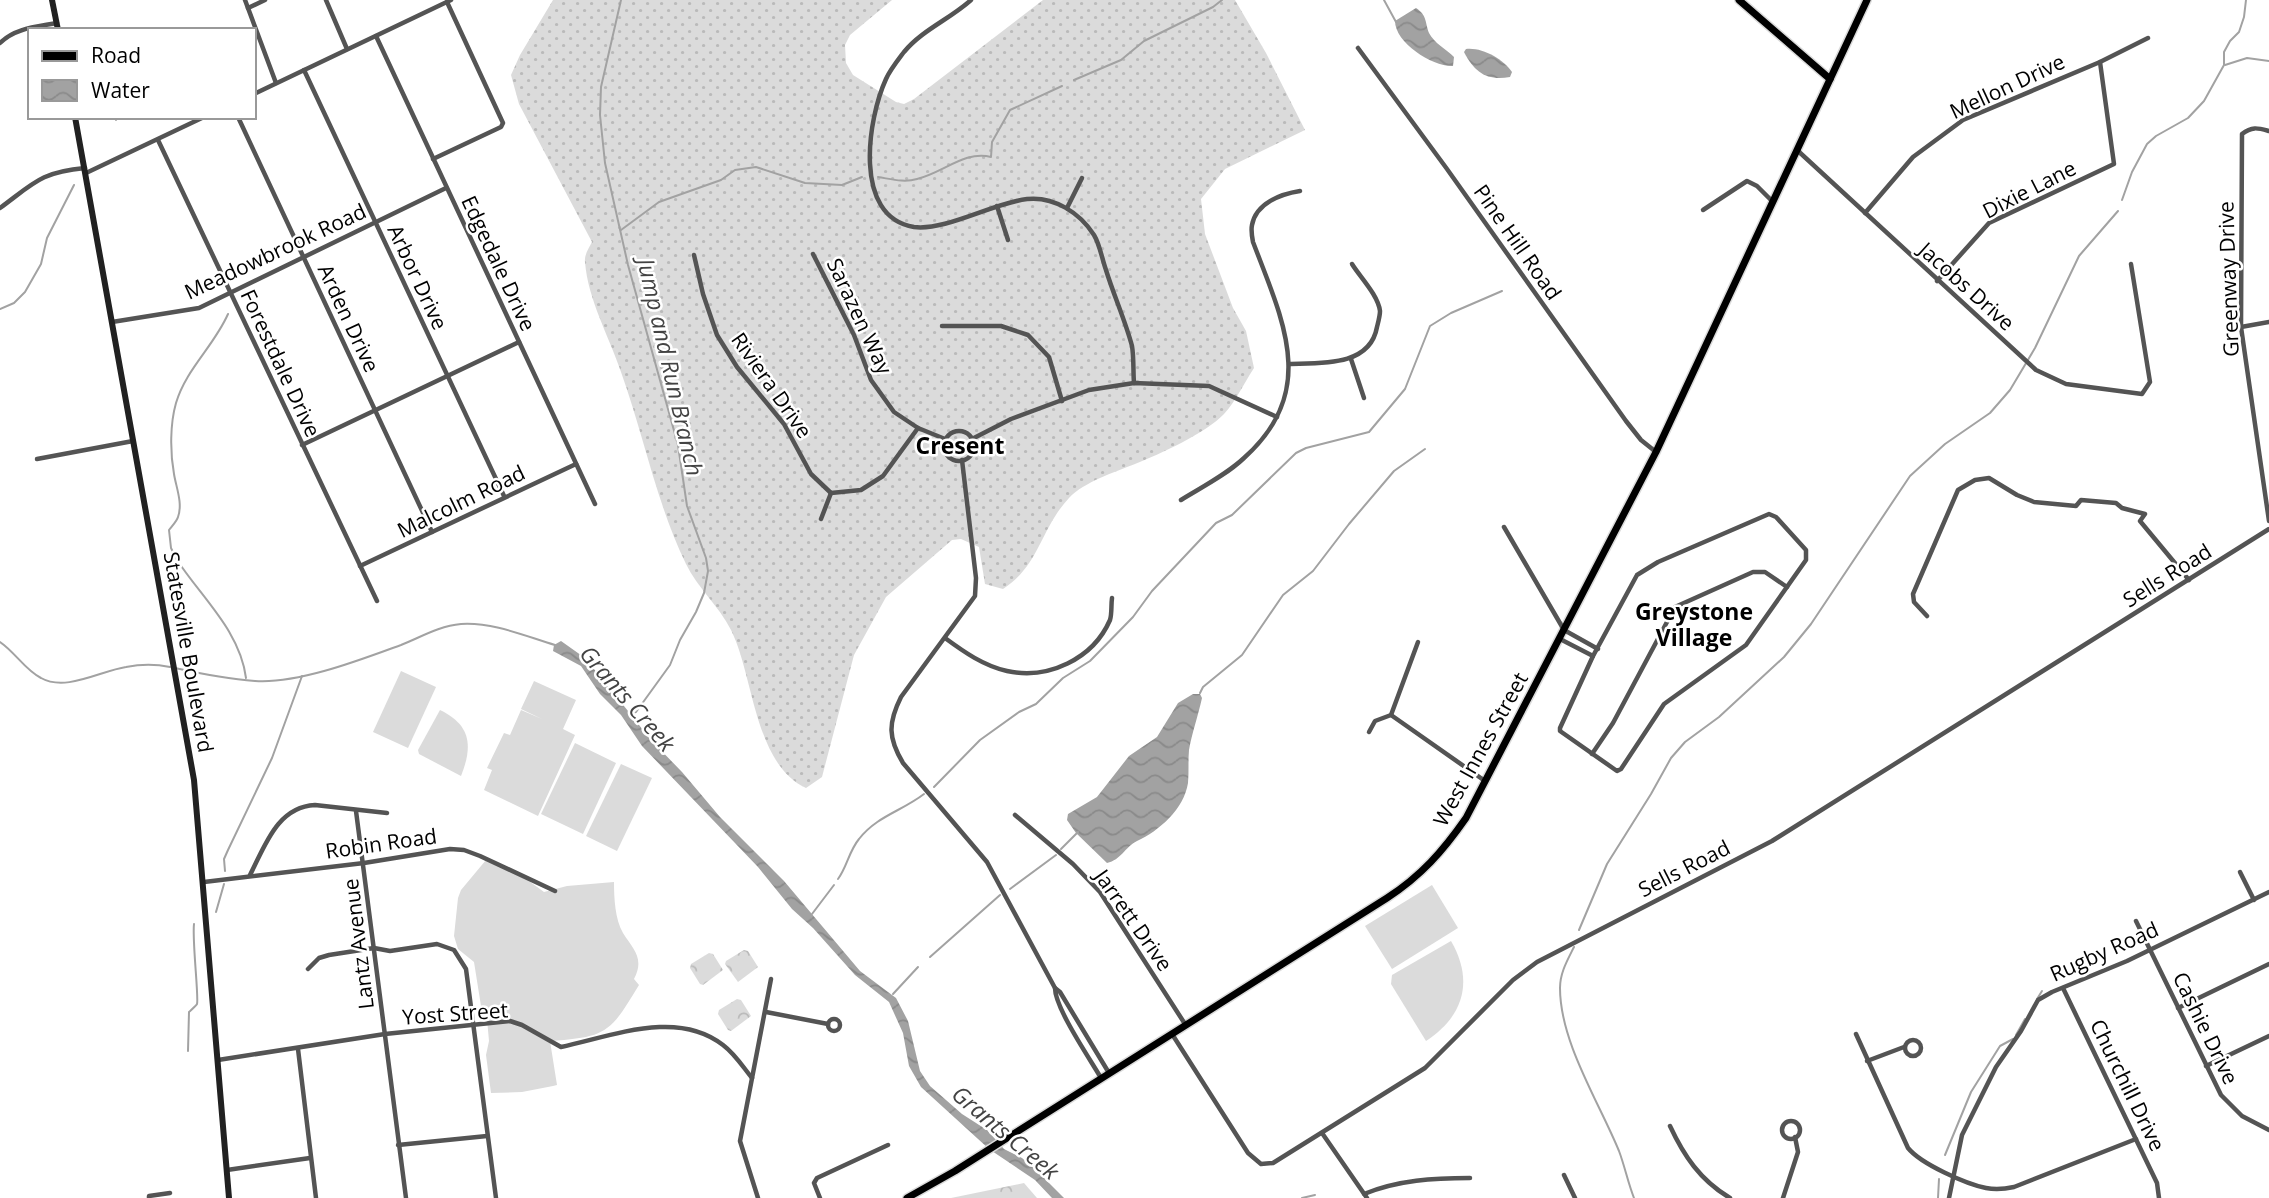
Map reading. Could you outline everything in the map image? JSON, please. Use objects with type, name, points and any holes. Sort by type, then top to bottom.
[{"type":"main road","points":[[52,0],[57,26]]},
{"type":"main road","points":[[1739,0],[1830,79]]},
{"type":"main road","name":"West Innes Street","points":[[907,1198],[1409,884],[1447,846],[1466,818],[1656,452],[1867,0]]},
{"type":"main road","name":"Statesville Boulevard","points":[[75,119],[178,678],[194,780],[229,1198]]},
{"type":"street","points":[[245,0],[255,28]]},
{"type":"street","points":[[248,8],[265,0]]},
{"type":"street","points":[[326,0],[347,49]]},
{"type":"street","points":[[971,0],[905,50],[886,78],[872,135],[869,170],[874,191],[883,207],[895,219],[913,226],[931,227],[996,206],[1039,199],[1067,208],[1081,218],[1096,237],[1132,349],[1134,383]]},
{"type":"street","points":[[256,93],[449,1],[503,123],[501,127],[433,159]]},
{"type":"street","points":[[38,28],[57,26]]},
{"type":"street","points":[[0,43],[7,36],[28,29]]},
{"type":"street","points":[[256,29],[276,83]]},
{"type":"street","name":"Edgedale Drive","points":[[376,36],[595,504]]},
{"type":"street","name":"Mellon Drive","points":[[1865,213],[1913,157],[1963,120],[2100,62],[2148,38]]},
{"type":"street","name":"Pine Hill Road","points":[[1358,48],[1626,421],[1641,440],[1656,452]]},
{"type":"street","name":"Dixie Lane","points":[[1937,281],[1989,223],[2114,164],[2100,62]]},
{"type":"street","name":"Arbor Drive","points":[[304,70],[504,496]]},
{"type":"street","points":[[0,208],[41,177],[66,170],[85,170],[158,140],[200,119]]},
{"type":"street","name":"Arden Drive","points":[[239,119],[432,532]]},
{"type":"street","name":"Greenway Drive","points":[[2269,131],[2249,128],[2242,134],[2241,139],[2241,327],[2269,521]]},
{"type":"street","name":"Forestdale Drive","points":[[158,140],[377,601]]},
{"type":"street","name":"Jacobs Drive","points":[[1797,150],[2036,370],[2066,384],[2142,394],[2150,382],[2131,264]]},
{"type":"street","points":[[1067,208],[1082,178]]},
{"type":"street","points":[[1703,210],[1747,181],[1757,186],[1773,202]]},
{"type":"street","name":"Meadowbrook Road","points":[[111,322],[199,308],[446,188]]},
{"type":"street","points":[[1181,500],[1244,459],[1277,417],[1289,383],[1288,342],[1253,242],[1251,226],[1257,213],[1268,202],[1286,193],[1300,191]]},
{"type":"street","points":[[996,206],[1008,240]]},
{"type":"street","name":"Sarazen Way","points":[[813,254],[854,335],[870,380],[894,412],[918,428],[945,439]]},
{"type":"street","name":"Riviera Drive","points":[[694,255],[703,294],[718,335],[737,367],[784,424],[811,474],[831,493]]},
{"type":"street","points":[[1289,364],[1351,359],[1362,353],[1375,335],[1380,311],[1352,264]]},
{"type":"street","points":[[2241,327],[2269,322]]},
{"type":"street","points":[[942,326],[1001,326],[1027,335],[1049,357],[1062,401]]},
{"type":"street","points":[[302,445],[519,342]]},
{"type":"street","points":[[1351,359],[1364,398]]},
{"type":"street","points":[[972,439],[1010,419],[1089,390],[1134,383],[1209,386],[1277,417]]},
{"type":"street","points":[[821,519],[831,493],[861,491],[883,476],[918,428]]},
{"type":"street","points":[[961,431],[972,439],[972,452],[962,460],[953,459],[946,453],[945,439],[952,432],[961,431]]},
{"type":"street","points":[[37,459],[134,441]]},
{"type":"street","points":[[962,460],[976,587],[972,603],[901,697],[893,712],[891,732],[894,748],[903,764],[987,862],[1101,1078]]},
{"type":"street","name":"Malcolm Road","points":[[360,566],[576,464]]},
{"type":"street","points":[[1927,616],[1914,602],[1913,594],[1958,490],[1980,479],[1989,478],[2034,502],[2076,506],[2081,500],[2116,503],[2122,508],[2145,514],[2140,521],[2189,580]]},
{"type":"street","points":[[1769,514],[1776,517],[1807,554],[1807,560],[1746,645],[1664,704],[1621,769],[1613,769],[1560,731],[1598,649],[1634,580],[1642,571],[1769,514]]},
{"type":"street","points":[[1503,527],[1564,630],[1598,649]]},
{"type":"street","name":"Sells Road","points":[[1172,1034],[1248,1153],[1256,1162],[1264,1165],[1273,1163],[1426,1068],[1513,980],[1536,962],[1772,841],[2269,529]]},
{"type":"street","points":[[1592,754],[1613,723],[1675,607],[1752,572],[1765,572],[1787,587]]},
{"type":"street","points":[[945,639],[986,664],[1005,671],[1025,674],[1052,670],[1081,657],[1111,618],[1112,598]]},
{"type":"street","points":[[1560,639],[1593,656]]},
{"type":"street","points":[[1369,732],[1376,721],[1391,715],[1418,642]]},
{"type":"street","points":[[1391,715],[1485,780]]},
{"type":"street","points":[[250,876],[274,829],[283,817],[293,811],[315,805],[387,813]]},
{"type":"street","name":"Lantz Avenue","points":[[356,811],[406,1198]]},
{"type":"street","name":"Jarrett Drive","points":[[1015,815],[1073,864],[1100,892],[1186,1025]]},
{"type":"street","name":"Robin Road","points":[[204,882],[364,863],[450,849],[464,850],[555,891]]},
{"type":"street","points":[[2240,872],[2253,900]]},
{"type":"street","name":"Rugby Road","points":[[1949,1198],[1962,1135],[1996,1067],[2038,1000],[2127,961],[2269,892]]},
{"type":"street","name":"Cashie Drive","points":[[2136,921],[2221,1095],[2230,1107],[2242,1116],[2269,1130]]},
{"type":"street","points":[[308,969],[319,958],[374,948],[390,951],[437,944],[454,950],[466,969],[496,1198]]},
{"type":"street","points":[[2179,1008],[2269,964]]},
{"type":"street","points":[[758,1198],[740,1140],[771,979]]},
{"type":"street","name":"Churchill Drive","points":[[2063,988],[2157,1183],[2159,1198]]},
{"type":"street","points":[[1055,989],[1060,992],[1109,1073]]},
{"type":"street","points":[[766,1012],[828,1024]]},
{"type":"street","name":"Yost Street","points":[[218,1060],[385,1034],[514,1022],[561,1047],[664,1026],[685,1027],[723,1045],[751,1078]]},
{"type":"street","points":[[1856,1034],[1908,1148],[1922,1160],[1987,1188],[2008,1188],[2136,1139]]},
{"type":"street","points":[[2206,1066],[2269,1036]]},
{"type":"street","points":[[1083,1048],[1090,1043]]},
{"type":"street","points":[[1867,1061],[1904,1047]]},
{"type":"street","points":[[298,1049],[316,1198]]},
{"type":"street","points":[[1670,1126],[1696,1171],[1730,1198]]},
{"type":"street","points":[[1322,1133],[1365,1196],[1386,1186],[1422,1180],[1470,1178]]},
{"type":"street","points":[[398,1145],[487,1136]]},
{"type":"street","points":[[1783,1198],[1798,1152],[1795,1138]]},
{"type":"street","points":[[820,1198],[814,1183],[817,1178],[888,1145]]},
{"type":"street","points":[[227,1170],[310,1158]]},
{"type":"street","points":[[1564,1175],[1575,1198]]},
{"type":"street","points":[[149,1198],[170,1193]]},
{"type":"green space","points":[[553,0],[892,0],[850,35],[845,45],[846,63],[853,75],[896,102],[904,104],[1043,0],[1235,0],[1266,53],[1305,130],[1225,169],[1201,199],[1205,234],[1233,308],[1246,331],[1254,368],[1228,409],[1216,421],[1182,442],[1075,492],[1059,510],[1025,569],[1003,589],[985,584],[979,547],[961,539],[952,540],[886,597],[854,655],[822,777],[806,788],[789,776],[765,740],[731,630],[686,564],[676,541],[658,493],[621,372],[590,290],[585,259],[592,242],[519,104],[511,75]]},
{"type":"green space","points":[[401,671],[436,687],[408,748],[373,732]]},
{"type":"green space","points":[[534,681],[576,700],[563,729],[575,735],[538,816],[484,790],[492,770],[487,768],[504,733],[510,735],[521,710],[542,719],[521,709]]},
{"type":"green space","points":[[440,710],[458,722],[467,737],[467,755],[461,776],[419,754],[418,750]]},
{"type":"green space","points":[[575,743],[616,763],[583,834],[541,814]]},
{"type":"green space","points":[[621,764],[652,778],[617,851],[586,836]]},
{"type":"green space","points":[[486,860],[518,873],[544,892],[567,886],[614,882],[620,927],[638,959],[634,979],[639,985],[621,1013],[605,1030],[584,1037],[550,1041],[557,1085],[522,1092],[491,1093],[486,1055],[489,1041],[487,1019],[481,1006],[474,962],[458,949],[454,936],[461,890]]},
{"type":"green space","points":[[1432,885],[1458,928],[1392,969],[1365,926]]},
{"type":"green space","points":[[1451,941],[1462,970],[1461,997],[1449,1020],[1426,1041],[1391,984],[1392,975]]},
{"type":"green space","points":[[744,950],[748,951],[758,967],[738,982],[725,964]]},
{"type":"green space","points":[[709,953],[713,954],[723,970],[703,985],[690,968],[691,964]]},
{"type":"green space","points":[[737,999],[741,1000],[751,1016],[731,1031],[718,1014],[719,1010]]},
{"type":"green space","points":[[1024,1183],[1037,1198],[951,1198]]},
{"type":"water","points":[[1416,8],[1424,16],[1431,37],[1454,57],[1453,66],[1426,58],[1401,37],[1395,21]]},
{"type":"water","points":[[1466,49],[1479,50],[1498,58],[1512,72],[1510,77],[1495,78],[1482,74],[1468,59],[1464,52]]},
{"type":"water","points":[[561,641],[585,658],[628,711],[632,712],[649,738],[720,817],[784,881],[860,971],[896,998],[908,1021],[920,1071],[930,1086],[962,1114],[987,1130],[1004,1149],[1022,1158],[1064,1198],[1052,1198],[1035,1180],[989,1149],[921,1087],[909,1066],[903,1033],[889,1002],[855,975],[792,909],[758,867],[642,746],[581,666],[553,651],[554,645]]},
{"type":"water","points":[[1193,694],[1200,694],[1202,698],[1189,750],[1186,793],[1176,810],[1162,825],[1107,863],[1076,833],[1067,820],[1068,814],[1097,797],[1129,756],[1157,737],[1178,703]]},
{"type":"waterway","name":"Jump and Run Branch","points":[[621,0],[601,87],[600,115],[605,163],[628,265],[678,445],[687,506],[708,571],[704,593],[670,665],[636,712],[632,713]]},
{"type":"waterway","points":[[1074,80],[1121,60],[1144,41],[1222,0]]},
{"type":"waterway","points":[[1384,0],[1396,22]]},
{"type":"waterway","points":[[2122,200],[2132,172],[2147,144],[2188,118],[2204,101],[2224,65],[2224,52],[2239,32],[2246,0]]},
{"type":"waterway","points":[[2225,65],[2247,58],[2269,61]]},
{"type":"waterway","points":[[878,177],[912,180],[963,159],[991,157],[992,142],[1010,110],[1062,86]]},
{"type":"waterway","points":[[621,230],[659,202],[721,180],[735,170],[756,167],[805,183],[842,185],[862,177]]},
{"type":"waterway","points":[[0,309],[14,303],[25,292],[41,264],[47,238],[74,185]]},
{"type":"waterway","points":[[1579,930],[1607,864],[1671,758],[1685,742],[1719,717],[1784,657],[1811,624],[1910,476],[1945,444],[1990,413],[2010,390],[2035,348],[2079,256],[2118,211]]},
{"type":"waterway","points":[[934,787],[980,740],[1019,712],[1036,704],[1063,678],[1090,661],[1216,523],[1232,515],[1296,453],[1369,432],[1405,389],[1430,326],[1451,313],[1502,291]]},
{"type":"waterway","points":[[228,314],[186,379],[176,403],[171,447],[180,506],[177,519],[169,530],[171,548],[177,560],[228,630],[236,645],[246,678]]},
{"type":"waterway","points":[[1200,693],[1203,687],[1242,655],[1283,595],[1313,571],[1394,471],[1425,449]]},
{"type":"waterway","name":"Grants Creek","points":[[175,668],[255,681],[290,679],[348,664],[438,629],[461,624],[497,627],[555,645]]},
{"type":"waterway","name":"Grants Creek","points":[[0,642],[35,675],[51,682],[72,682],[137,665],[170,667]]},
{"type":"waterway","points":[[225,871],[224,859],[272,758],[302,676]]},
{"type":"waterway","points":[[838,879],[850,854],[866,831],[924,794]]},
{"type":"waterway","points":[[1061,849],[1078,832]]},
{"type":"waterway","points":[[1010,889],[1056,855]]},
{"type":"waterway","points":[[216,912],[224,884]]},
{"type":"waterway","points":[[812,914],[834,885]]},
{"type":"waterway","points":[[930,957],[1000,895]]},
{"type":"waterway","points":[[188,1051],[189,1012],[197,1004],[194,924]]},
{"type":"waterway","points":[[1574,947],[1560,983],[1566,1029],[1619,1151],[1634,1198]]},
{"type":"waterway","points":[[893,994],[918,967]]},
{"type":"waterway","points":[[2037,999],[2042,991]]},
{"type":"waterway","points":[[2016,1035],[2025,1019]]},
{"type":"waterway","points":[[1945,1155],[1971,1092],[2000,1046],[2013,1039]]},
{"type":"waterway","points":[[1938,1198],[1939,1179]]},
{"type":"waterway","points":[[1302,1198],[1315,1195]]},
{"type":"district","name":"Cresent","points":[[960,445]]},
{"type":"district","name":"Greystone Village","points":[[1694,624]]}]
